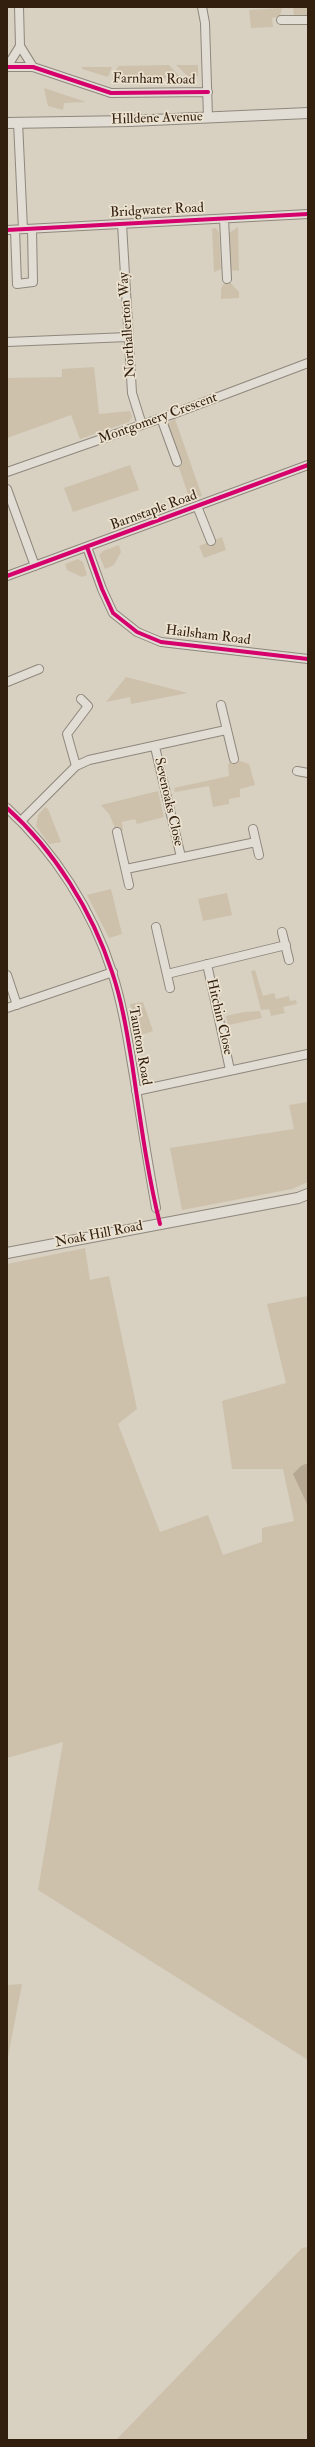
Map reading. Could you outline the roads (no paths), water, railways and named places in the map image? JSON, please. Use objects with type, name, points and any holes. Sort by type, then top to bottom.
[{"type":"street","points":[[19,7],[20,46],[33,67]]},
{"type":"street","points":[[202,7],[205,23],[208,117]]},
{"type":"street","points":[[281,20],[308,20]]},
{"type":"street","name":"Farnham Road","points":[[7,67],[20,46]]},
{"type":"street","name":"Farnham Road","points":[[7,67],[33,67],[111,93],[208,92]]},
{"type":"street","name":"Hilldene Avenue","points":[[7,123],[308,113]]},
{"type":"street","points":[[18,122],[15,230],[17,284],[34,282],[32,229]]},
{"type":"street","name":"Bridgwater Road","points":[[15,230],[308,214]]},
{"type":"street","points":[[224,219],[227,279]]},
{"type":"street","name":"Northallerton Way","points":[[122,224],[132,393],[142,425]]},
{"type":"street","points":[[7,342],[128,337]]},
{"type":"street","name":"Montgomery Crescent","points":[[7,472],[142,425],[308,363]]},
{"type":"street","points":[[161,418],[177,462]]},
{"type":"street","name":"Barnstaple Road","points":[[7,576],[308,465]]},
{"type":"street","points":[[7,489],[35,566]]},
{"type":"street","name":"Barnstaple Road","points":[[197,506],[211,541]]},
{"type":"street","name":"Hailsham Road","points":[[87,547],[102,589],[113,613],[137,632],[161,642],[308,659]]},
{"type":"street","points":[[7,682],[39,669]]},
{"type":"street","points":[[76,766],[67,734],[88,706],[81,700]]},
{"type":"street","points":[[221,705],[234,759]]},
{"type":"street","name":"Sevenoaks Close","points":[[21,821],[76,766],[89,760],[155,747],[226,730]]},
{"type":"street","name":"Sevenoaks Close","points":[[155,747],[180,857]]},
{"type":"street","points":[[297,771],[308,773]]},
{"type":"street","name":"Taunton Road","points":[[7,808],[21,821],[55,862],[81,902],[92,923],[112,972],[125,1023],[156,1208]]},
{"type":"street","points":[[253,829],[259,855]]},
{"type":"street","points":[[117,832],[129,885]]},
{"type":"street","name":"Sevenoaks Close","points":[[126,869],[256,842]]},
{"type":"street","points":[[156,926],[170,988]]},
{"type":"street","points":[[282,932],[290,960]]},
{"type":"street","name":"Hitchin Close","points":[[167,974],[286,945]]},
{"type":"street","name":"Hitchin Close","points":[[207,964],[230,1070]]},
{"type":"street","points":[[7,1008],[112,972]]},
{"type":"street","points":[[7,975],[17,1004]]},
{"type":"street","points":[[136,1091],[308,1054]]},
{"type":"street","name":"Noak Hill Road","points":[[7,1253],[298,1198],[308,1194]]}]
